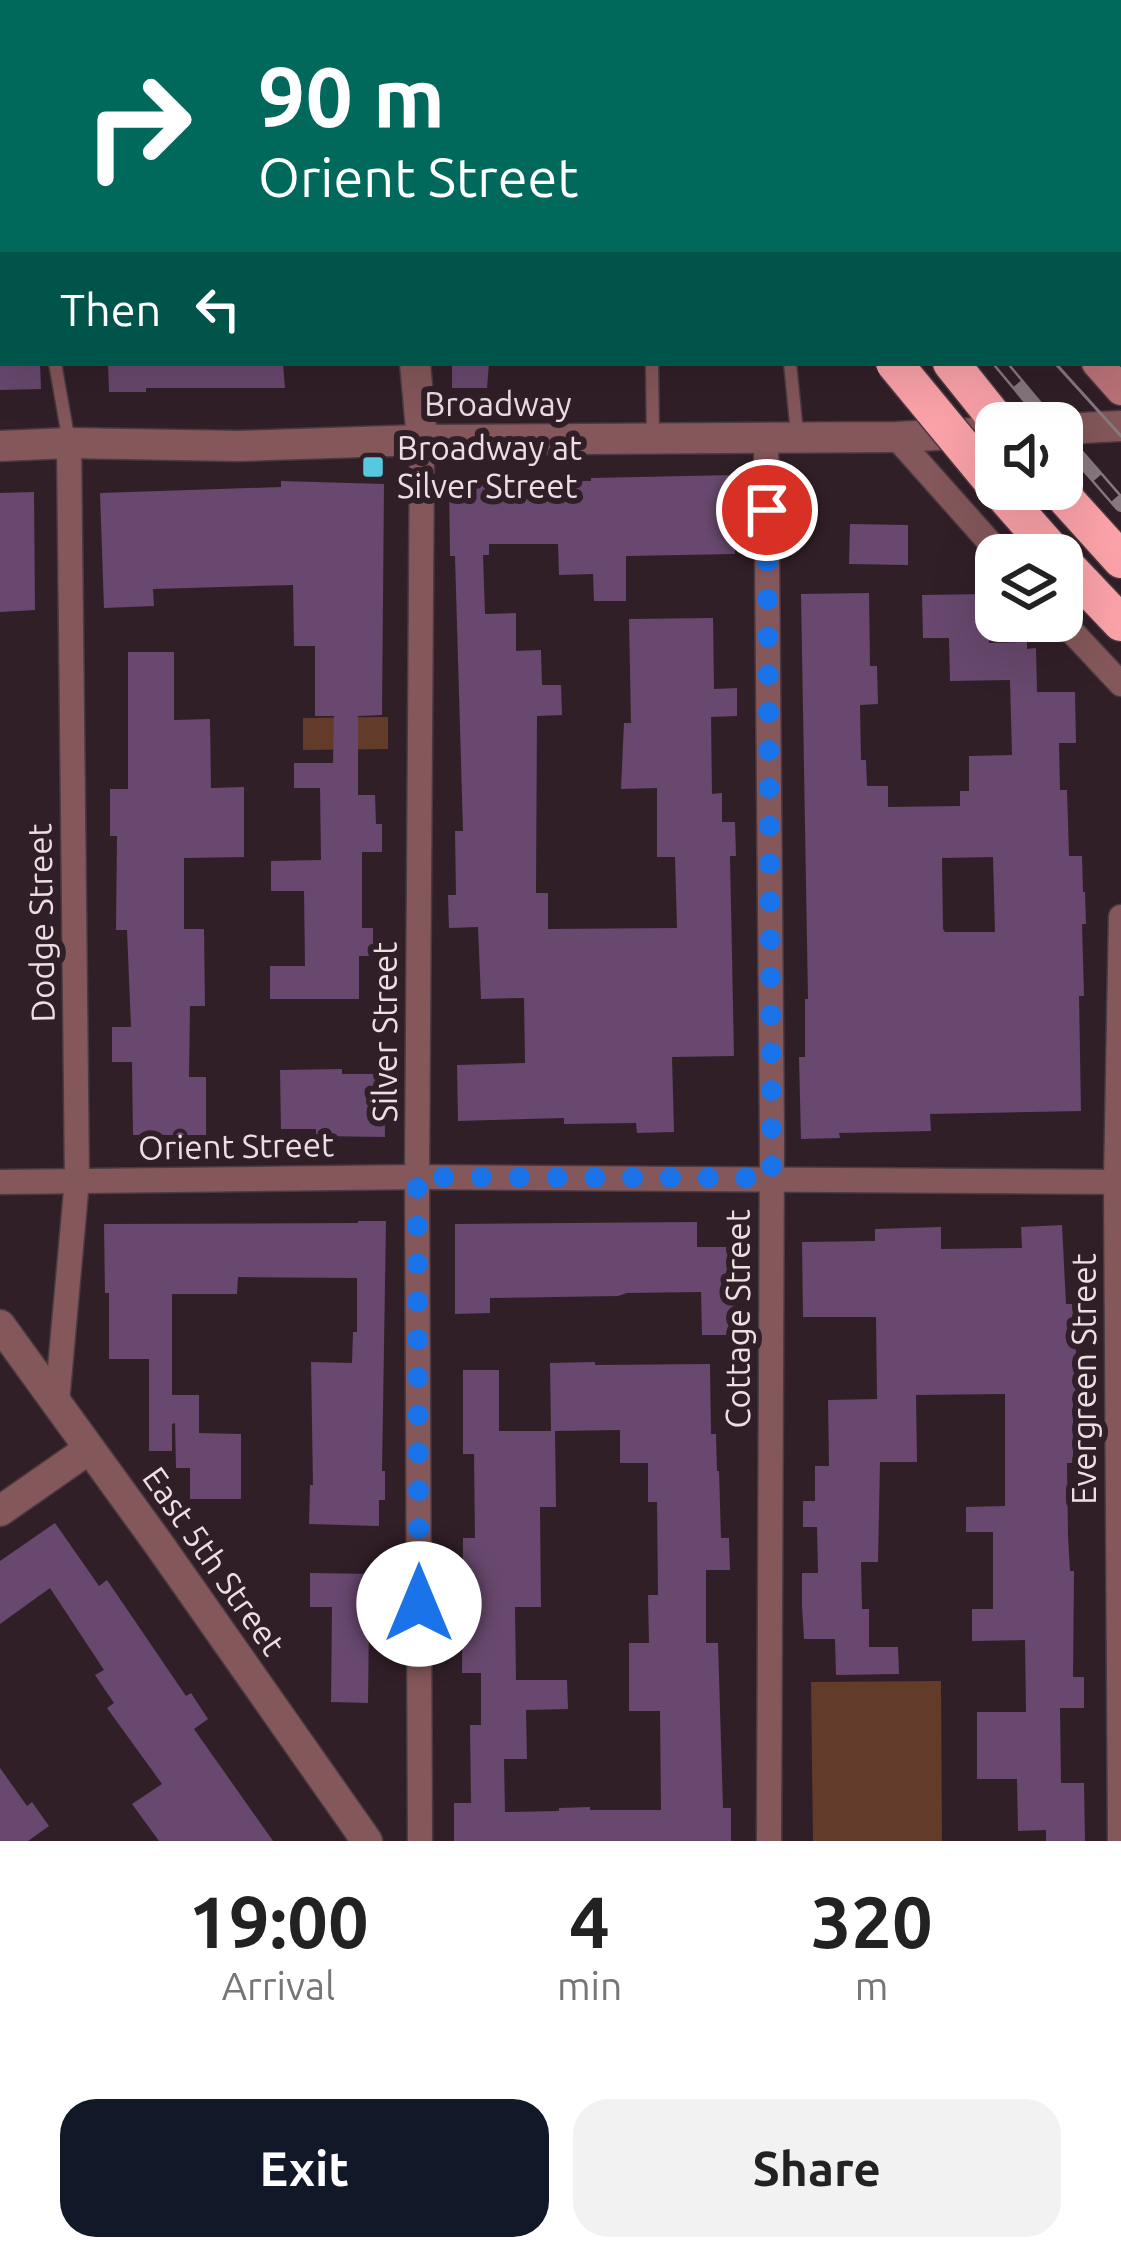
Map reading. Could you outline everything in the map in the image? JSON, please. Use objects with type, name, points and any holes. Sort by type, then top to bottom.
[{"type":"highway","points":[[897,366],[975,460]]},
{"type":"highway","points":[[954,366],[982,402]]},
{"type":"highway","points":[[1017,510],[1038,534]]},
{"type":"highway","points":[[1076,510],[1121,560]]},
{"type":"highway","points":[[1083,583],[1121,623]]},
{"type":"main road","points":[[1100,366],[1121,389]]},
{"type":"street","points":[[415,366],[422,440]]},
{"type":"street","points":[[1083,428],[1121,426]]},
{"type":"street","name":"Broadway","points":[[0,446],[975,433]]},
{"type":"street","points":[[896,436],[982,534]]},
{"type":"street","name":"Cottage Street","points":[[770,1841],[772,1178],[782,437]]},
{"type":"street","name":"Silver Street","points":[[420,1841],[417,1177],[422,440]]},
{"type":"street","name":"Dodge Street","points":[[57,1402],[77,1180],[69,443]]},
{"type":"street","points":[[1082,642],[1121,684]]},
{"type":"street","name":"Evergreen Street","points":[[1120,1841],[1121,917]]},
{"type":"street","name":"Orient Street","points":[[0,1182],[417,1177],[1118,1182]]},
{"type":"street","name":"East 5th Street","points":[[0,1325],[367,1841]]},
{"type":"street","points":[[0,1511],[89,1449]]},
{"type":"lane","points":[[56,366],[69,443]]},
{"type":"lane","points":[[652,366],[653,439]]},
{"type":"lane","points":[[782,437],[790,366]]},
{"type":"shaded area","points":[[388,717],[388,749],[303,750],[303,718]]},
{"type":"shaded area","points":[[941,1681],[942,1841],[813,1841],[811,1682]]},
{"type":"building","points":[[0,366],[40,366],[41,389],[0,390]]},
{"type":"building","points":[[108,366],[283,366],[285,388],[109,392]]},
{"type":"building","points":[[452,366],[489,366],[487,388],[452,388]]},
{"type":"building","points":[[734,475],[735,554],[626,556],[626,601],[594,601],[593,574],[559,575],[558,544],[489,544],[489,555],[483,555],[485,614],[516,613],[516,651],[541,650],[542,685],[561,685],[562,715],[537,716],[536,893],[548,893],[548,929],[677,928],[675,857],[657,857],[657,788],[621,789],[624,723],[631,723],[629,619],[713,618],[714,689],[737,688],[737,716],[711,717],[712,794],[722,793],[722,822],[735,822],[736,856],[730,856],[734,1056],[672,1057],[674,1132],[637,1133],[636,1123],[564,1124],[564,1118],[458,1121],[457,1065],[525,1063],[524,998],[481,999],[478,927],[449,928],[448,895],[456,895],[455,831],[463,831],[449,479],[487,478],[487,487],[557,485],[557,481],[591,478]]},
{"type":"building","points":[[281,481],[384,484],[382,715],[358,716],[358,795],[375,795],[382,852],[362,852],[362,928],[373,928],[373,956],[359,956],[359,999],[270,999],[270,966],[305,966],[304,891],[271,891],[271,861],[321,860],[320,788],[294,788],[294,763],[333,763],[334,716],[315,716],[315,646],[294,646],[293,585],[153,589],[154,606],[104,608],[100,493],[281,487]]},
{"type":"building","points":[[34,492],[35,610],[0,612],[0,493]]},
{"type":"building","points":[[850,524],[908,525],[908,565],[849,564]]},
{"type":"building","points":[[869,593],[870,666],[877,666],[878,704],[860,705],[861,760],[866,760],[867,786],[888,786],[888,807],[960,806],[960,791],[969,791],[969,756],[1012,755],[1010,680],[950,681],[949,638],[923,638],[922,595],[975,594],[975,642],[1027,642],[1027,649],[1036,648],[1037,692],[1075,692],[1076,743],[1059,743],[1060,790],[1067,790],[1069,856],[1082,856],[1085,892],[1084,996],[1079,996],[1081,1111],[930,1114],[931,1131],[839,1133],[840,1138],[801,1139],[799,1057],[805,1057],[801,594]],"holes":[[[993,857],[995,932],[945,932],[942,858]]]},
{"type":"building","points":[[128,652],[174,652],[174,720],[210,719],[211,788],[244,787],[244,857],[184,858],[184,929],[204,929],[205,1006],[190,1006],[189,1077],[206,1077],[206,1135],[133,1135],[132,1062],[112,1062],[112,1027],[131,1027],[127,930],[116,930],[117,836],[110,836],[110,789],[128,789]]},
{"type":"building","points":[[342,1069],[342,1074],[384,1074],[385,1137],[316,1136],[316,1129],[281,1129],[280,1070]]},
{"type":"building","points":[[386,1221],[385,1500],[379,1500],[379,1526],[309,1524],[311,1362],[352,1363],[357,1278],[238,1277],[237,1294],[172,1294],[172,1395],[199,1395],[199,1433],[241,1434],[241,1499],[190,1499],[190,1468],[176,1468],[175,1423],[172,1451],[149,1451],[149,1359],[109,1359],[104,1224]]},
{"type":"building","points":[[697,1222],[697,1247],[734,1247],[735,1335],[702,1335],[701,1292],[490,1298],[490,1313],[455,1314],[455,1224]]},
{"type":"building","points":[[1062,1225],[1066,1304],[1076,1304],[1068,1536],[1070,1571],[1074,1571],[1073,1677],[1084,1677],[1084,1708],[1060,1708],[1061,1783],[1084,1783],[1085,1841],[1046,1841],[1046,1830],[1018,1831],[1017,1779],[977,1779],[977,1712],[1026,1712],[1025,1640],[972,1641],[972,1609],[993,1609],[993,1532],[966,1532],[966,1507],[1005,1506],[1005,1394],[916,1395],[917,1462],[880,1462],[878,1562],[861,1562],[862,1609],[869,1609],[869,1647],[898,1647],[899,1674],[836,1675],[835,1639],[804,1639],[802,1606],[802,1573],[818,1573],[817,1527],[803,1527],[803,1501],[815,1501],[815,1466],[829,1466],[828,1400],[877,1399],[876,1317],[803,1317],[802,1242],[875,1241],[875,1229],[941,1227],[941,1249],[1022,1248],[1021,1227]]},
{"type":"building","points":[[550,1363],[710,1364],[721,1538],[729,1538],[730,1570],[706,1570],[706,1643],[718,1643],[723,1808],[731,1808],[731,1841],[454,1841],[454,1803],[471,1803],[470,1725],[481,1725],[481,1673],[462,1673],[463,1538],[475,1538],[474,1454],[463,1454],[463,1370],[499,1370],[499,1431],[551,1431]],"holes":[[[620,1430],[620,1463],[648,1463],[648,1502],[657,1502],[658,1595],[648,1595],[649,1643],[629,1643],[629,1711],[660,1711],[661,1810],[590,1807],[505,1812],[504,1759],[527,1759],[526,1710],[568,1709],[567,1680],[516,1680],[515,1607],[541,1607],[540,1507],[556,1507],[555,1431]]]},
{"type":"building","points":[[55,1523],[99,1586],[107,1580],[186,1696],[191,1693],[208,1719],[194,1729],[273,1841],[159,1841],[132,1804],[162,1784],[107,1708],[114,1703],[95,1675],[104,1670],[50,1588],[0,1624],[0,1561]]},
{"type":"building","points":[[310,1573],[374,1574],[368,1703],[331,1702],[332,1607],[310,1607]]},
{"type":"building","points":[[0,1768],[27,1806],[32,1802],[49,1826],[28,1841],[0,1841]]},
{"type":"tram line","points":[[1058,366],[1121,436]]},
{"type":"railway","points":[[1002,366],[1032,402]]},
{"type":"railway","points":[[1083,461],[1121,505]]},
{"type":"place","name":"Broadway at Silver Street","points":[[373,467]]},
{"type":"route","points":[[419,1604],[417,1177],[772,1178],[767,510]]}]
